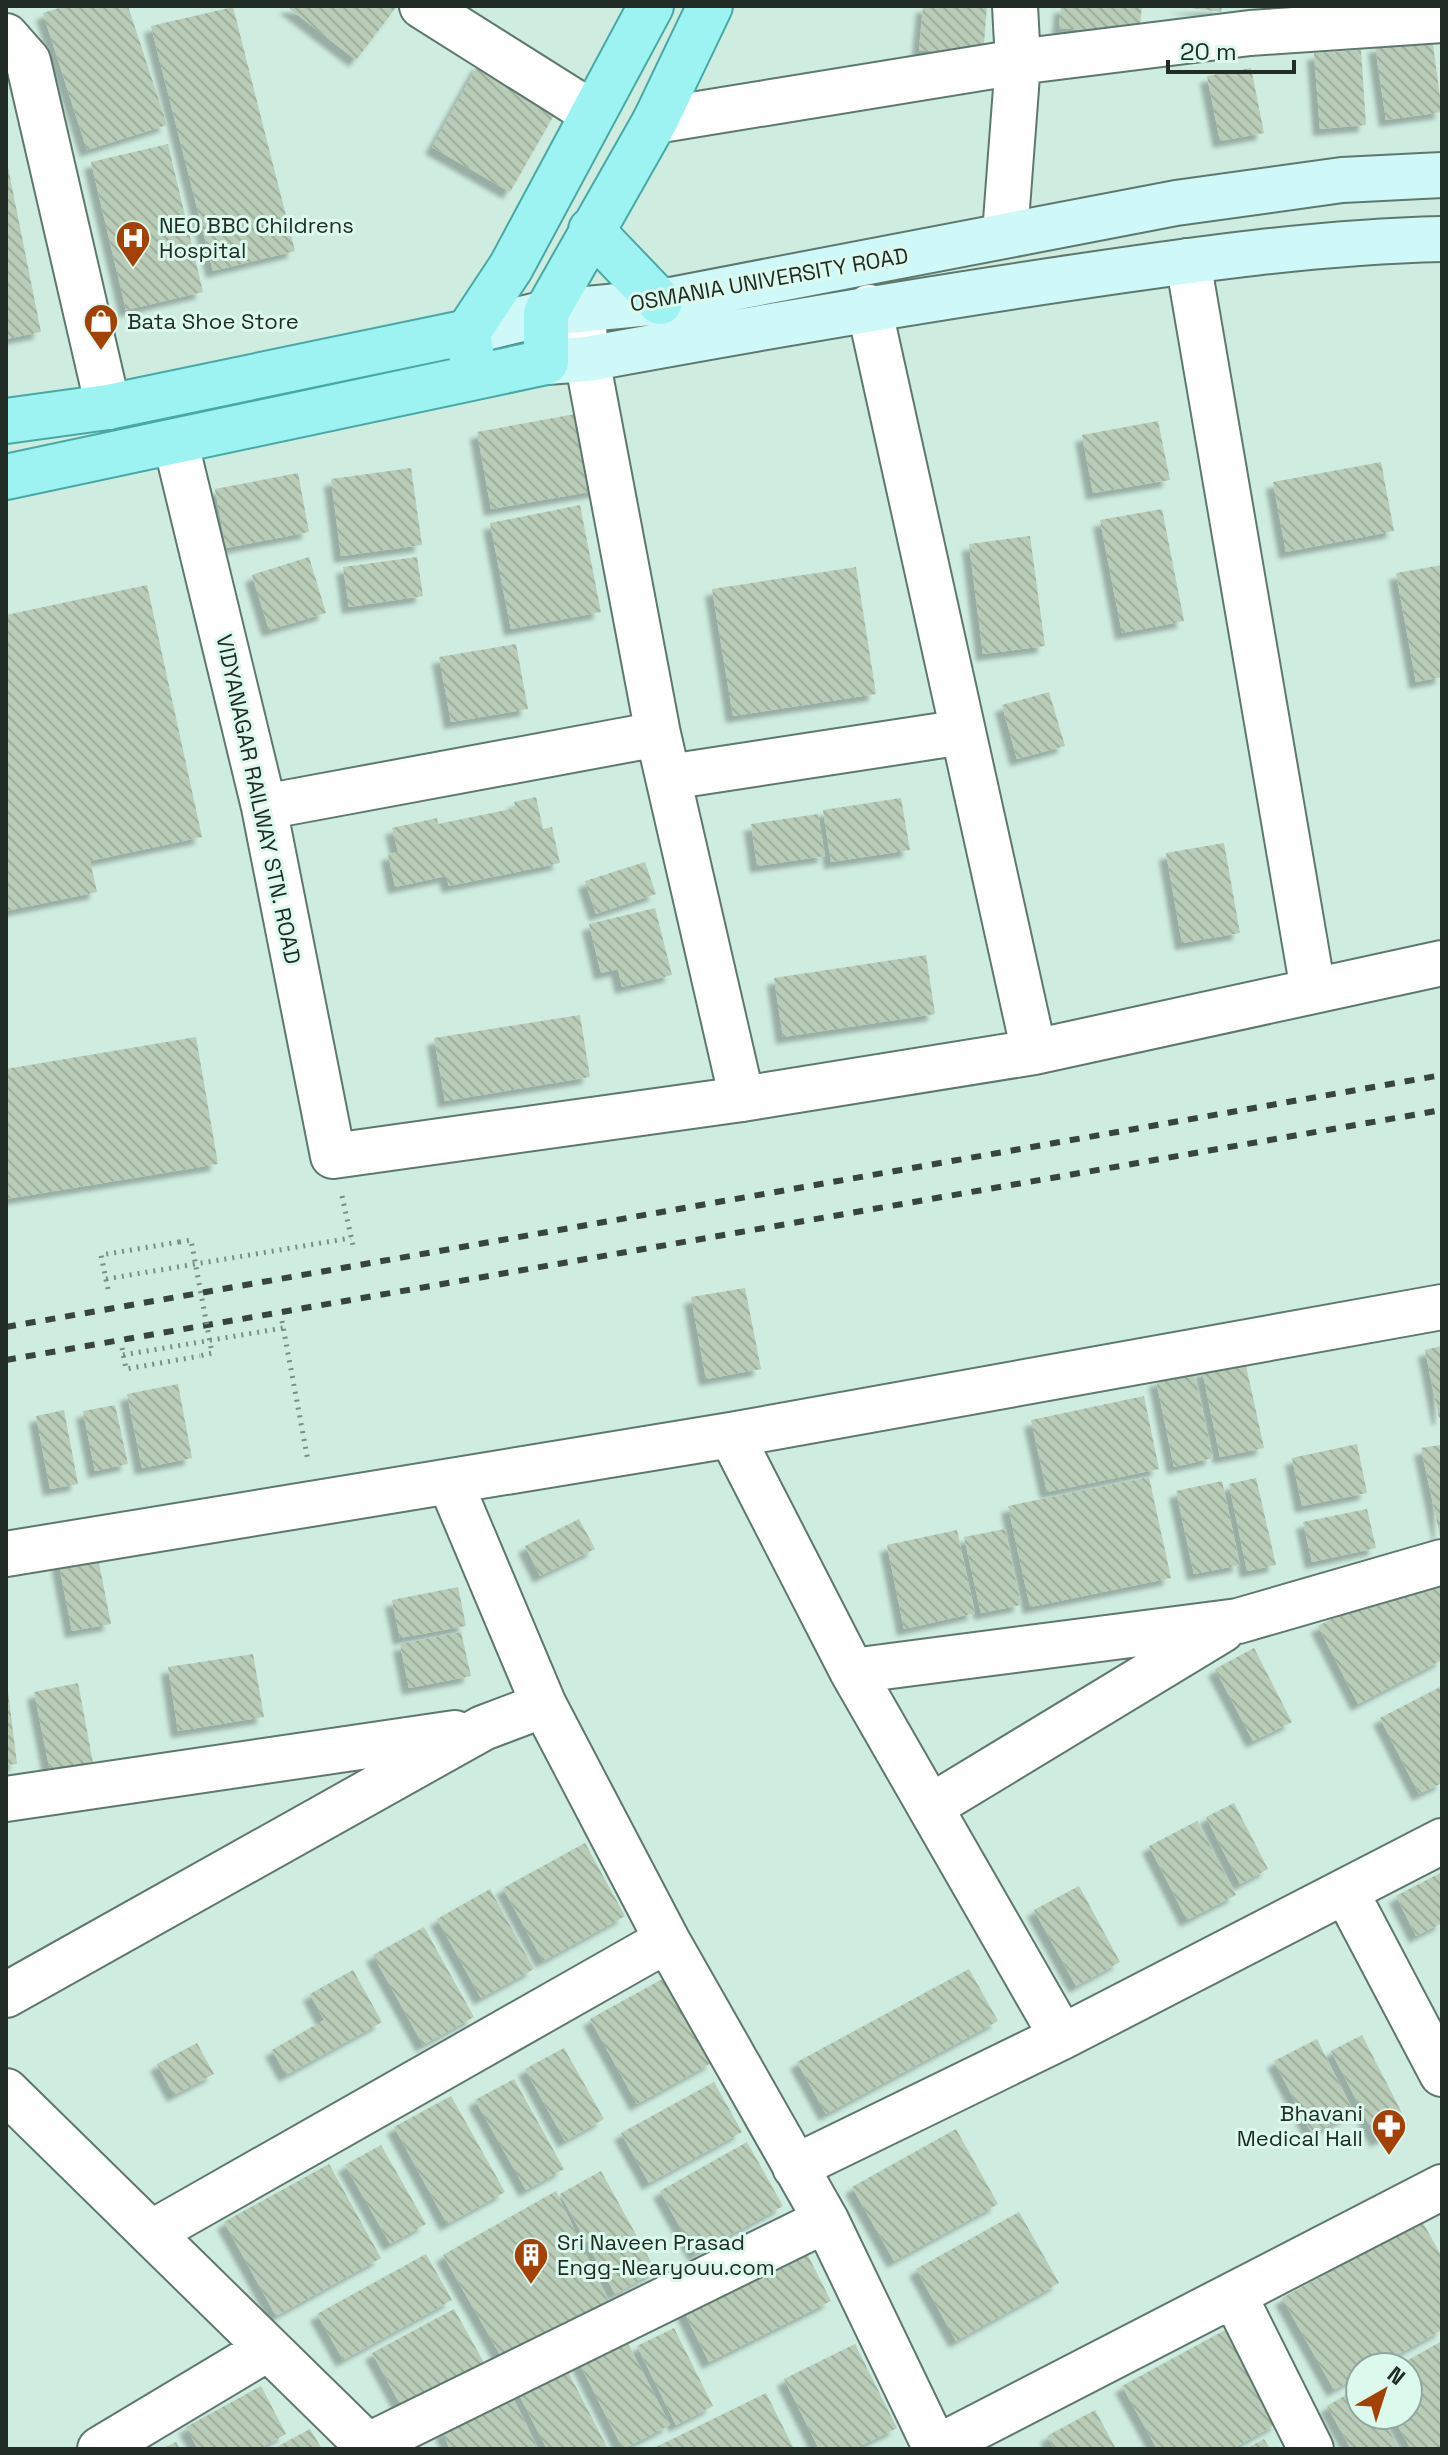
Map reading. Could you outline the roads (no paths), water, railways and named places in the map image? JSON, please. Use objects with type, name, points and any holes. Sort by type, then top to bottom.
[{"type":"main road","points":[[566,361],[564,311],[591,230],[655,121],[710,6]]},
{"type":"main road","points":[[475,377],[468,332],[511,267],[641,24]]},
{"type":"main road","name":"OSMANIA UNIVERSITY ROAD","points":[[6,421],[108,407],[564,311],[660,302],[1176,203],[1342,180],[1442,175]]},
{"type":"main road","points":[[591,230],[660,302]]},
{"type":"main road","name":"OSMANIA UNIVERSITY ROAD","points":[[6,477],[176,444],[475,377],[869,307],[1188,261],[1355,241],[1442,239]]},
{"type":"street","points":[[422,6],[592,113]]},
{"type":"street","points":[[1005,234],[1018,62],[1015,6]]},
{"type":"street","points":[[655,121],[1018,62],[1251,20],[1442,20]]},
{"type":"street","points":[[6,36],[28,61],[108,407]]},
{"type":"street","points":[[1188,261],[1313,990]]},
{"type":"street","points":[[869,307],[1034,1052]]},
{"type":"street","points":[[566,361],[669,777],[742,1099],[1034,1052],[1442,963]]},
{"type":"street","name":"VIDYANAGAR RAILWAY STN. ROAD","points":[[176,444],[264,807],[333,1156],[742,1099]]},
{"type":"street","points":[[669,777],[963,732]]},
{"type":"street","points":[[264,807],[658,734]]},
{"type":"street","points":[[6,1554],[731,1435],[1442,1307]]},
{"type":"street","points":[[731,1435],[852,1671],[1062,2037]]},
{"type":"street","points":[[450,1482],[544,1705],[667,1940],[826,2220],[935,2449],[1442,2187]]},
{"type":"street","points":[[852,1671],[1238,1621],[1442,1562]]},
{"type":"street","points":[[930,1807],[1238,1621]]},
{"type":"street","points":[[6,1995],[483,1728],[544,1705]]},
{"type":"street","points":[[6,1799],[483,1728]]},
{"type":"street","points":[[795,2167],[1062,2037],[1442,1841]]},
{"type":"street","points":[[1346,1892],[1442,2074]]},
{"type":"street","points":[[151,2233],[667,1940]]},
{"type":"street","points":[[6,2091],[370,2447],[826,2220]]},
{"type":"street","points":[[1234,2295],[1311,2449]]},
{"type":"street","points":[[100,2449],[267,2349]]},
{"type":"railway","points":[[6,1327],[1442,1075]]},
{"type":"railway","points":[[6,1360],[1442,1110]]},
{"type":"place","name":"NEO BBC Childrens Hospital","points":[[133,269]]},
{"type":"place","name":"Bata Shoe Store","points":[[101,352]]},
{"type":"place","name":"Bhavani Medical Hall","points":[[1389,2157]]},
{"type":"place","name":"Sri Naveen Prasad Engg-Nearyouu.com","points":[[531,2286]]}]
